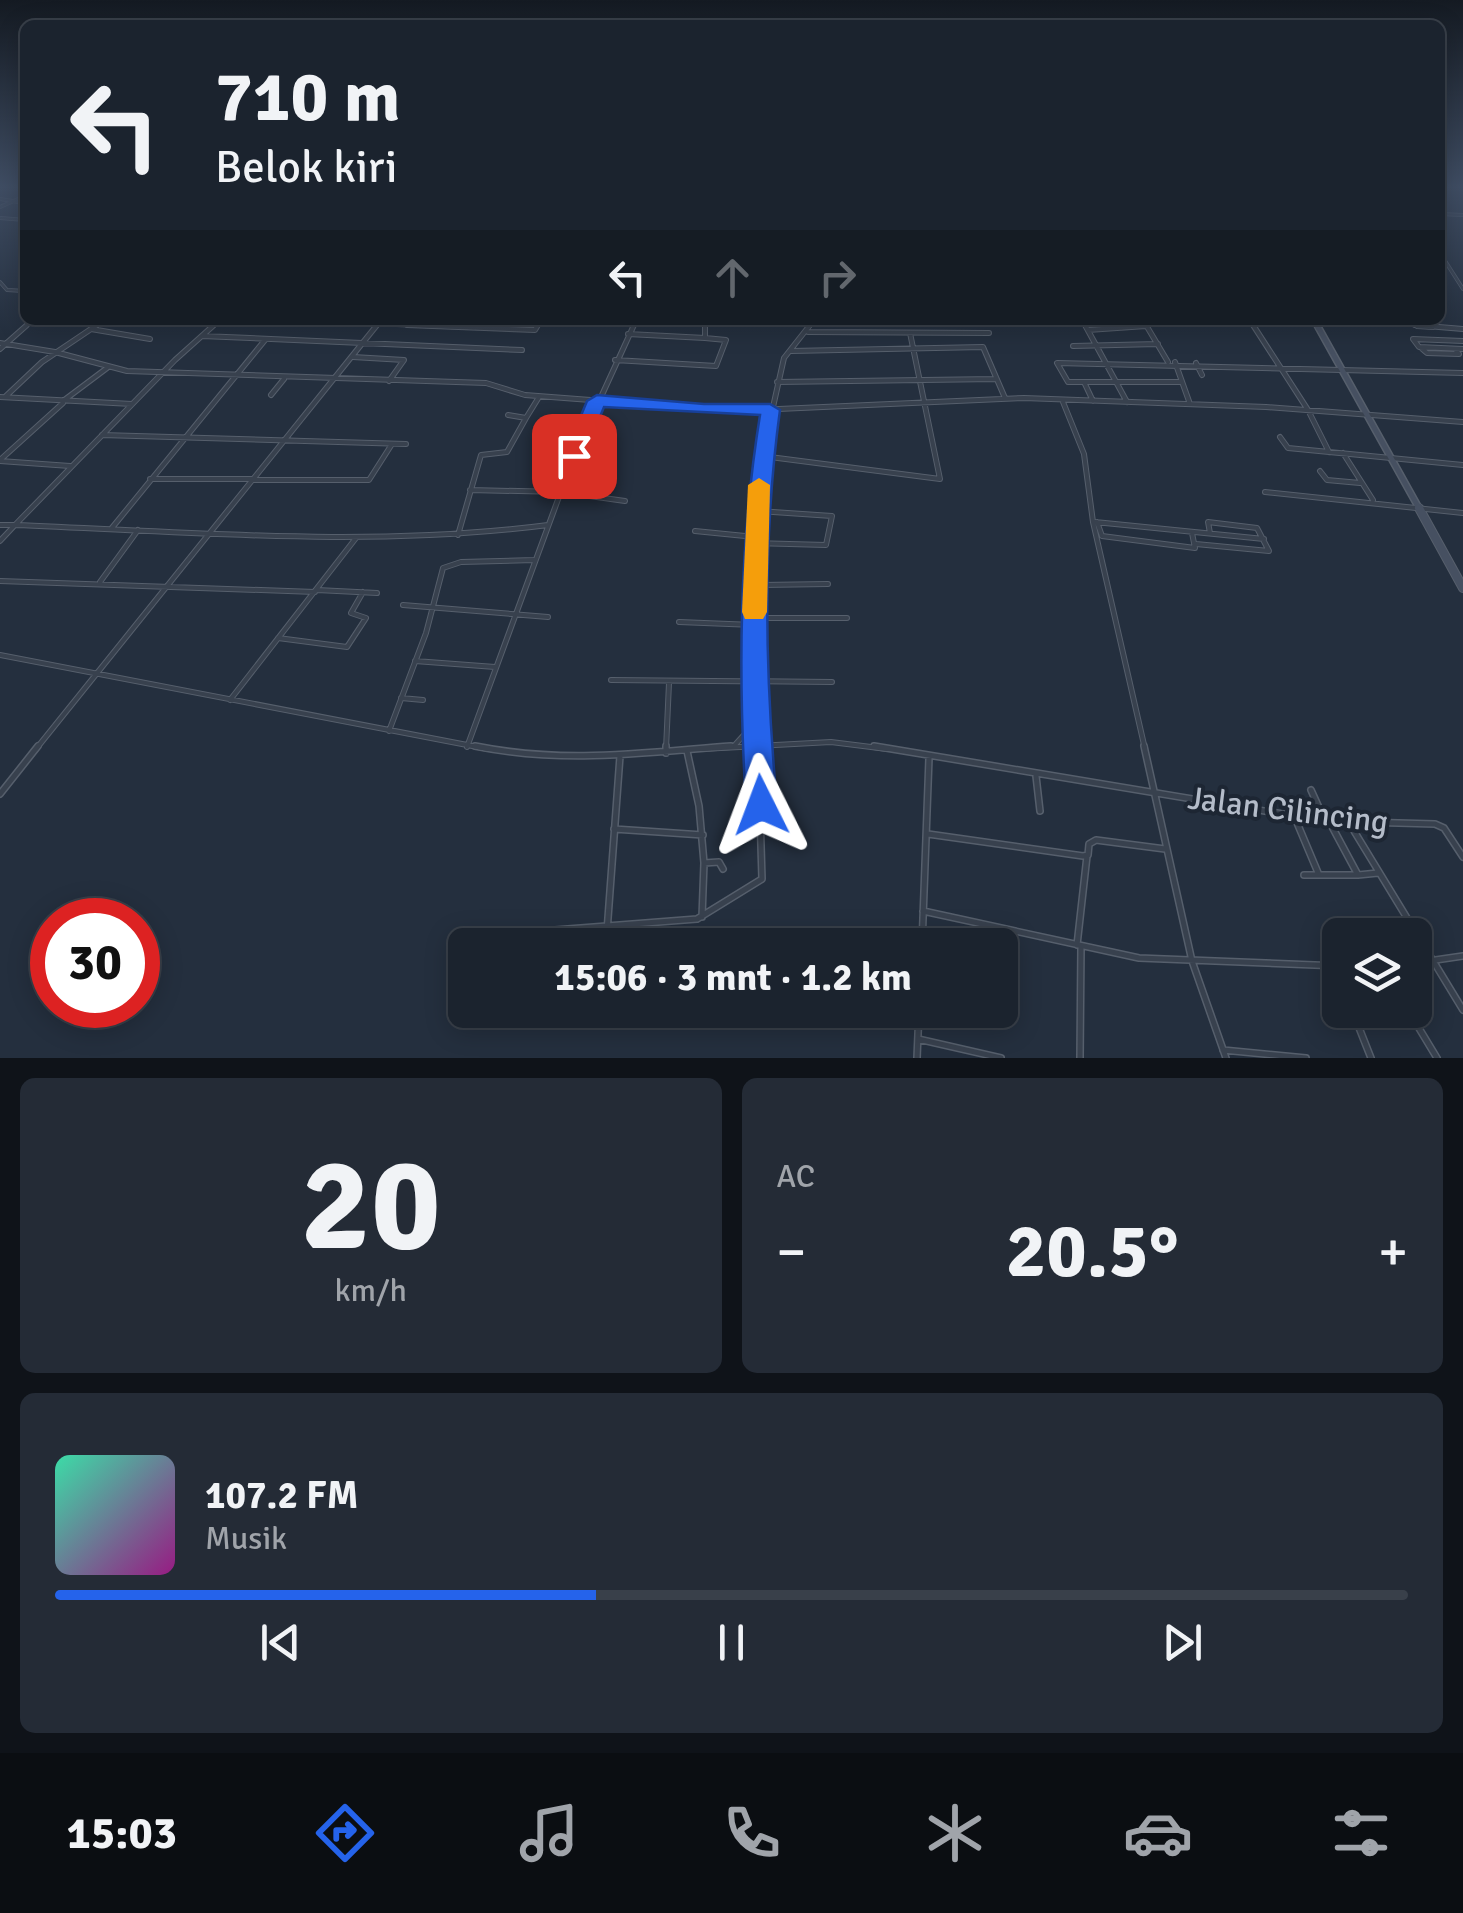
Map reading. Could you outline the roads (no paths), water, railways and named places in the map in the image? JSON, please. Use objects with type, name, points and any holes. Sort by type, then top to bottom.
[{"type":"main road","points":[[1316,325],[1463,588]]},
{"type":"street","points":[[1445,261],[1463,288]]},
{"type":"street","points":[[2,345],[27,325]]},
{"type":"street","points":[[2,397],[55,352],[97,325]]},
{"type":"street","points":[[0,541],[214,325]]},
{"type":"street","points":[[0,794],[377,325]]},
{"type":"street","points":[[437,325],[534,330],[538,325]]},
{"type":"street","points":[[466,747],[561,492],[633,325]]},
{"type":"street","points":[[704,338],[705,325]]},
{"type":"street","points":[[582,928],[702,917],[763,877],[752,683],[762,456],[784,358],[810,325]]},
{"type":"street","points":[[1085,325],[1109,362],[1127,402]]},
{"type":"street","points":[[1253,325],[1308,410],[1329,452]]},
{"type":"street","points":[[1415,325],[1461,330]]},
{"type":"street","points":[[1088,330],[1146,326],[1168,362]]},
{"type":"street","points":[[91,329],[150,339]]},
{"type":"street","points":[[808,332],[989,332]]},
{"type":"street","points":[[762,456],[939,480],[910,333]]},
{"type":"street","points":[[615,360],[716,366],[726,340],[628,334]]},
{"type":"street","points":[[202,336],[522,350]]},
{"type":"street","points":[[1463,341],[1414,339],[1427,353],[1460,354],[1455,349],[1463,350]]},
{"type":"street","points":[[111,529],[265,340]]},
{"type":"street","points":[[1073,346],[1158,344]]},
{"type":"street","points":[[2,345],[162,374],[486,383],[539,397],[704,410],[1004,398],[1308,410],[1463,422]]},
{"type":"street","points":[[791,351],[984,347],[1004,398]]},
{"type":"street","points":[[352,357],[404,360],[388,382]]},
{"type":"street","points":[[1175,362],[1190,404]]},
{"type":"street","points":[[1181,382],[1067,381],[1056,363],[1175,362],[1344,375],[1463,373]]},
{"type":"street","points":[[1196,363],[1202,376]]},
{"type":"street","points":[[0,461],[91,376],[108,366]]},
{"type":"street","points":[[271,395],[284,379]]},
{"type":"street","points":[[777,382],[996,379]]},
{"type":"street","points":[[1084,382],[1093,401]]},
{"type":"street","points":[[2,397],[132,404]]},
{"type":"street","points":[[458,535],[482,454],[507,452],[539,397]]},
{"type":"street","points":[[1068,402],[1084,454],[1165,849],[1192,961],[1225,1054],[1306,1058]]},
{"type":"street","points":[[508,416],[526,418]]},
{"type":"street","points":[[102,435],[406,444]]},
{"type":"street","points":[[1280,436],[1286,447],[1463,465]]},
{"type":"street","points":[[150,478],[369,480],[392,444]]},
{"type":"street","points":[[1343,454],[1374,501]]},
{"type":"street","points":[[0,461],[72,466]]},
{"type":"street","points":[[1320,471],[1327,480],[1363,483]]},
{"type":"street","points":[[470,490],[561,492],[625,501]]},
{"type":"street","points":[[1265,492],[1463,513]]},
{"type":"street","points":[[695,531],[826,545],[832,516],[758,511]]},
{"type":"street","points":[[1095,522],[1264,539]]},
{"type":"street","points":[[1095,522],[1104,537],[1269,552],[1257,528],[1208,522],[1210,533]]},
{"type":"street","points":[[0,525],[356,538],[458,535],[548,525]]},
{"type":"street","points":[[98,584],[138,530]]},
{"type":"street","points":[[1194,533],[1198,544]]},
{"type":"street","points":[[230,700],[356,538]]},
{"type":"street","points":[[389,731],[415,661],[435,588],[448,564],[535,560]]},
{"type":"street","points":[[0,581],[378,593]]},
{"type":"street","points":[[756,585],[828,584]]},
{"type":"street","points":[[278,638],[348,647],[366,618],[351,613],[363,592]]},
{"type":"street","points":[[403,605],[548,617]]},
{"type":"street","points":[[679,622],[847,618]]},
{"type":"street","name":"Jalan Cilincing","points":[[0,655],[466,747],[555,759],[831,742],[872,745],[929,758],[1295,817],[1350,824],[1440,825],[1463,857]]},
{"type":"street","points":[[415,661],[498,667]]},
{"type":"street","points":[[611,680],[832,682]]},
{"type":"street","points":[[666,753],[668,682]]},
{"type":"street","points":[[401,698],[423,700]]},
{"type":"street","points":[[733,748],[753,725]]},
{"type":"street","points":[[687,751],[703,835],[702,917]]},
{"type":"street","points":[[607,926],[620,756]]},
{"type":"street","points":[[922,928],[929,758]]},
{"type":"street","points":[[1036,774],[1040,812]]},
{"type":"street","points":[[1311,790],[1358,875]]},
{"type":"street","points":[[1295,817],[1320,875]]},
{"type":"street","points":[[1350,824],[1463,1010]]},
{"type":"street","points":[[614,828],[703,835]]},
{"type":"street","points":[[928,834],[1087,856]]},
{"type":"street","points":[[1080,1058],[1079,945],[1089,844],[1096,840],[1165,849]]},
{"type":"street","points":[[704,862],[719,862],[723,870]]},
{"type":"street","points":[[1304,875],[1378,873]]},
{"type":"street","points":[[923,911],[1139,958],[1322,965]]},
{"type":"street","points":[[1434,962],[1463,956]]},
{"type":"street","points":[[917,1058],[918,1028]]},
{"type":"street","points":[[1360,1028],[1372,1058]]},
{"type":"street","points":[[1419,1028],[1437,1058]]},
{"type":"street","points":[[918,1039],[1001,1058]]}]
